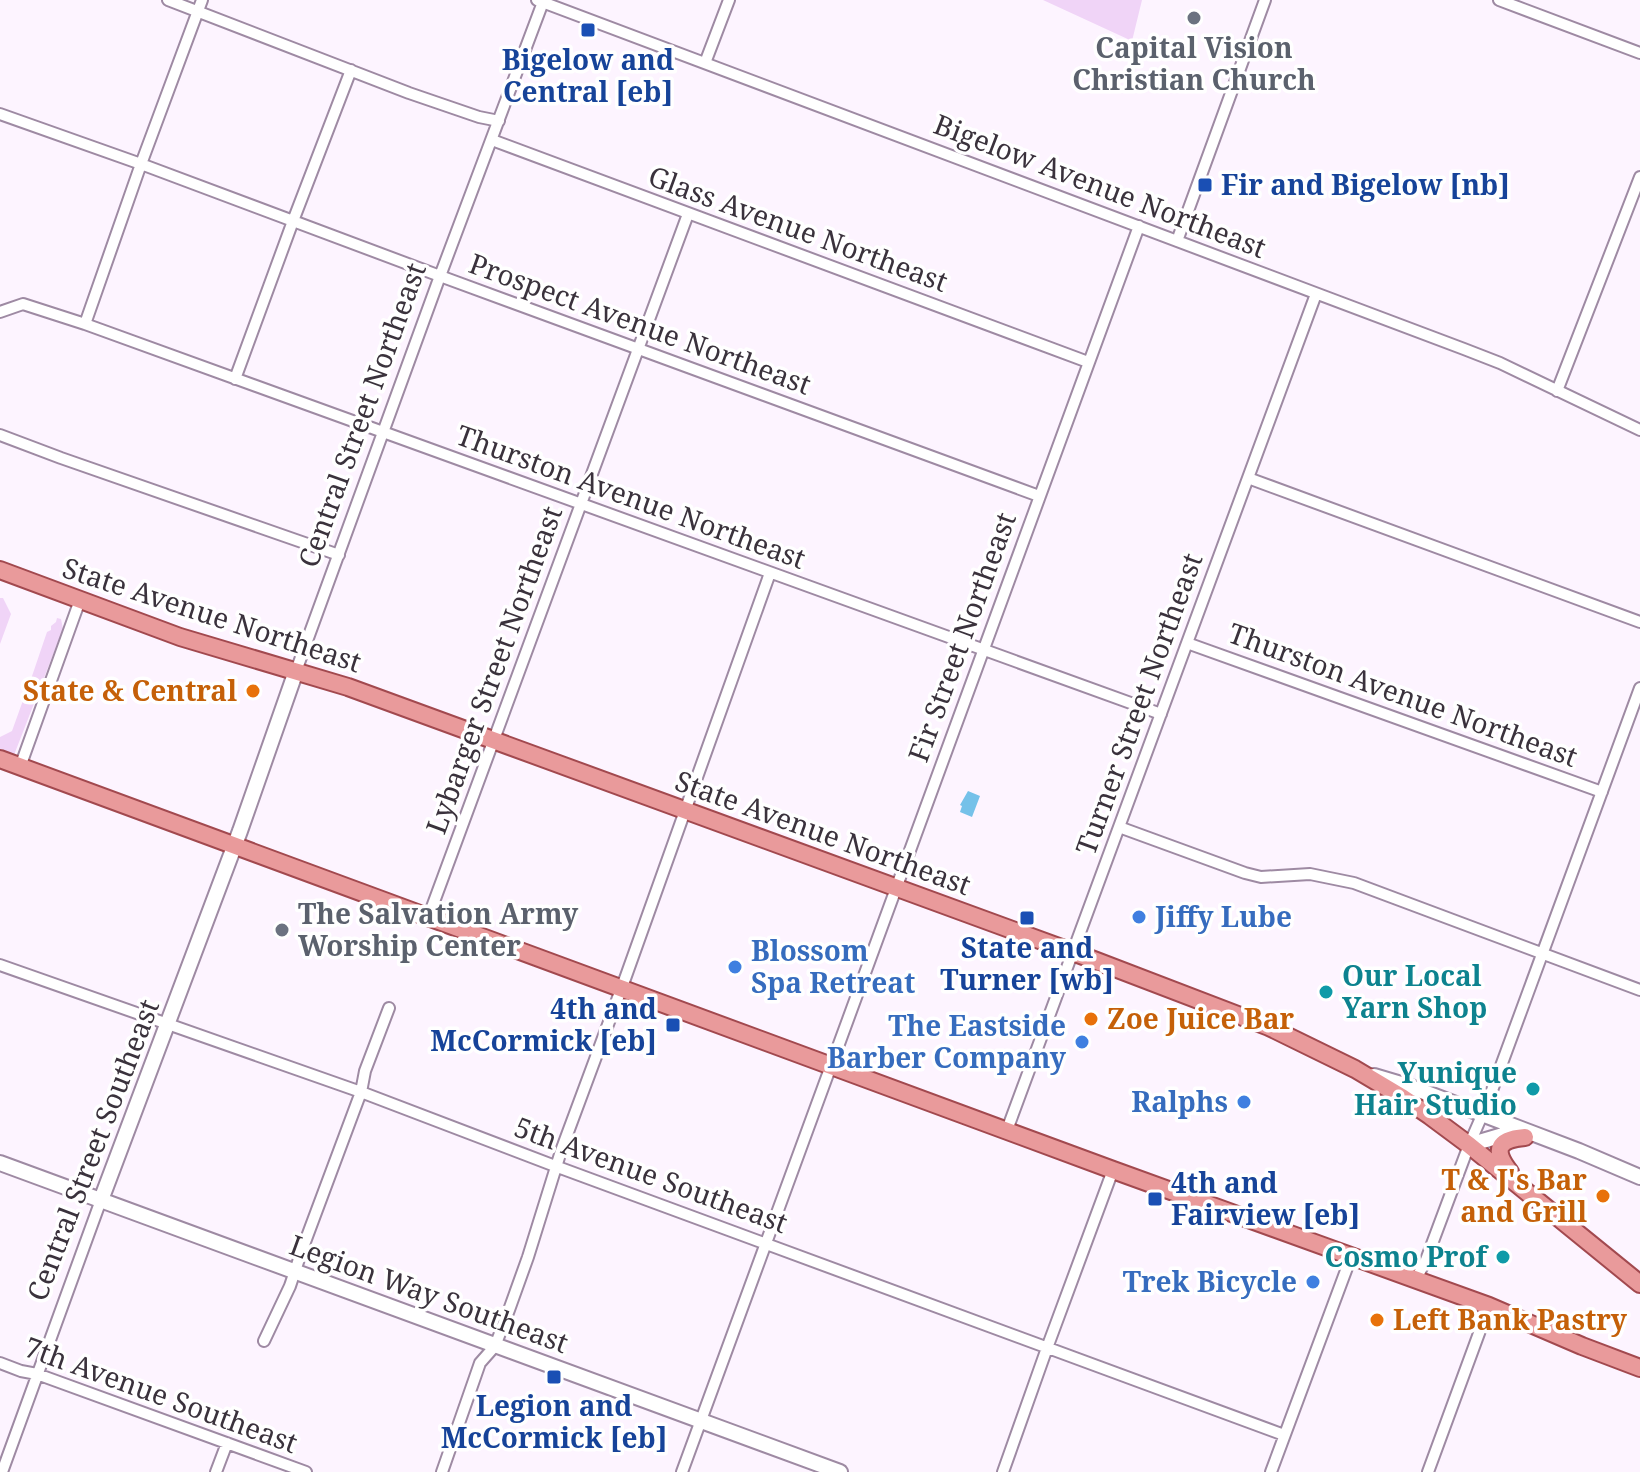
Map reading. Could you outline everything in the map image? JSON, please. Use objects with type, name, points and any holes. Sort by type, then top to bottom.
[{"type":"main road","name":"State Avenue Northeast","points":[[0,570],[213,647],[348,687],[1073,952],[1269,1027],[1355,1069]]},
{"type":"main road","points":[[0,759],[1489,1306],[1640,1368]]},
{"type":"main road","points":[[1355,1069],[1402,1097],[1469,1145],[1640,1284]]},
{"type":"main road","points":[[1525,1137],[1504,1142],[1499,1152],[1501,1161],[1535,1199]]},
{"type":"street","points":[[168,0],[199,6],[212,18],[409,93],[499,121]]},
{"type":"street","points":[[705,63],[729,0]]},
{"type":"street","points":[[1177,241],[1265,0]]},
{"type":"street","points":[[1499,0],[1640,53]]},
{"type":"street","name":"Bigelow Avenue Northeast","points":[[540,1],[1500,363],[1640,430]]},
{"type":"street","name":"Central Street Northeast","points":[[234,846],[540,1]]},
{"type":"street","points":[[85,324],[199,6]]},
{"type":"street","points":[[235,379],[351,70]]},
{"type":"street","name":"Prospect Avenue Northeast","points":[[0,114],[1039,496]]},
{"type":"street","name":"Glass Avenue Northeast","points":[[492,140],[1088,362]]},
{"type":"street","points":[[1557,391],[1640,177]]},
{"type":"street","name":"Lybarger Street Northeast","points":[[428,918],[688,214]]},
{"type":"street","name":"Fir Street Northeast","points":[[682,1472],[1139,226]]},
{"type":"street","name":"Turner Street Northeast","points":[[1007,1130],[1316,294]]},
{"type":"street","name":"Thurston Avenue Northeast","points":[[0,312],[23,304],[85,324],[1161,714]]},
{"type":"street","points":[[0,435],[339,555]]},
{"type":"street","points":[[1248,478],[1640,622]]},
{"type":"street","points":[[442,1472],[480,1363],[495,1346],[528,1257],[555,1166],[770,573]]},
{"type":"street","points":[[20,767],[80,600]]},
{"type":"street","name":"Thurston Avenue Northeast","points":[[1187,643],[1602,792]]},
{"type":"street","points":[[1416,1279],[1483,1115],[1640,688]]},
{"type":"street","points":[[1119,827],[1261,877],[1310,874],[1354,883],[1640,990]]},
{"type":"street","name":"Central Street Southeast","points":[[2,1472],[234,846]]},
{"type":"street","name":"5th Avenue Southeast","points":[[0,965],[361,1092],[1284,1435]]},
{"type":"street","points":[[264,1341],[295,1272],[389,1008]]},
{"type":"street","name":"State Avenue Northeast","points":[[1355,1069],[1411,1087],[1618,1169]]},
{"type":"street","points":[[1469,1145],[1503,1135],[1525,1137]]},
{"type":"street","name":"State Avenue Northeast","points":[[1525,1137],[1640,1177]]},
{"type":"street","name":"Legion Way Southeast","points":[[0,1163],[840,1472]]},
{"type":"street","points":[[1003,1472],[1113,1170]]},
{"type":"street","points":[[1271,1472],[1351,1257]]},
{"type":"street","points":[[1428,1472],[1489,1306]]},
{"type":"street","name":"7th Avenue Southeast","points":[[0,1363],[306,1472]]},
{"type":"street","points":[[216,1472],[227,1443]]},
{"type":"shaded area","points":[[1043,0],[1142,0],[1132,41]]},
{"type":"shaded area","points":[[0,598],[3,598],[11,614],[0,644]]},
{"type":"shaded area","points":[[57,618],[61,619],[63,629],[14,755],[0,749],[0,737],[12,731],[26,692],[32,692],[34,686],[31,679],[47,632]]},
{"type":"water","points":[[968,791],[980,796],[972,817],[960,812],[960,805]]},
{"type":"place","name":"Capital Vision Christian Church","points":[[1194,18]]},
{"type":"place","name":"Bigelow and Central [eb]","points":[[588,30]]},
{"type":"place","name":"Fir and Bigelow [nb]","points":[[1205,185]]},
{"type":"place","name":"State & Central","points":[[253,691]]},
{"type":"place","name":"Jiffy Lube","points":[[1139,917]]},
{"type":"place","name":"State and Turner [wb]","points":[[1027,918]]},
{"type":"place","name":"The Salvation Army Worship Center","points":[[282,930]]},
{"type":"place","name":"Blossom Spa Retreat","points":[[735,967]]},
{"type":"place","name":"Our Local Yarn Shop","points":[[1326,992]]},
{"type":"place","name":"Zoe Juice Bar","points":[[1091,1019]]},
{"type":"place","name":"4th and McCormick [eb]","points":[[673,1025]]},
{"type":"place","name":"The Eastside Barber Company","points":[[1082,1042]]},
{"type":"place","name":"Yunique Hair Studio","points":[[1533,1089]]},
{"type":"place","name":"Ralphs","points":[[1244,1102]]},
{"type":"place","name":"T & J's Bar and Grill","points":[[1603,1196]]},
{"type":"place","name":"4th and Fairview [eb]","points":[[1155,1199]]},
{"type":"place","name":"Cosmo Prof","points":[[1503,1257]]},
{"type":"place","name":"Trek Bicycle","points":[[1313,1282]]},
{"type":"place","name":"Left Bank Pastry","points":[[1377,1320]]},
{"type":"place","name":"Legion and McCormick [eb]","points":[[554,1377]]}]
